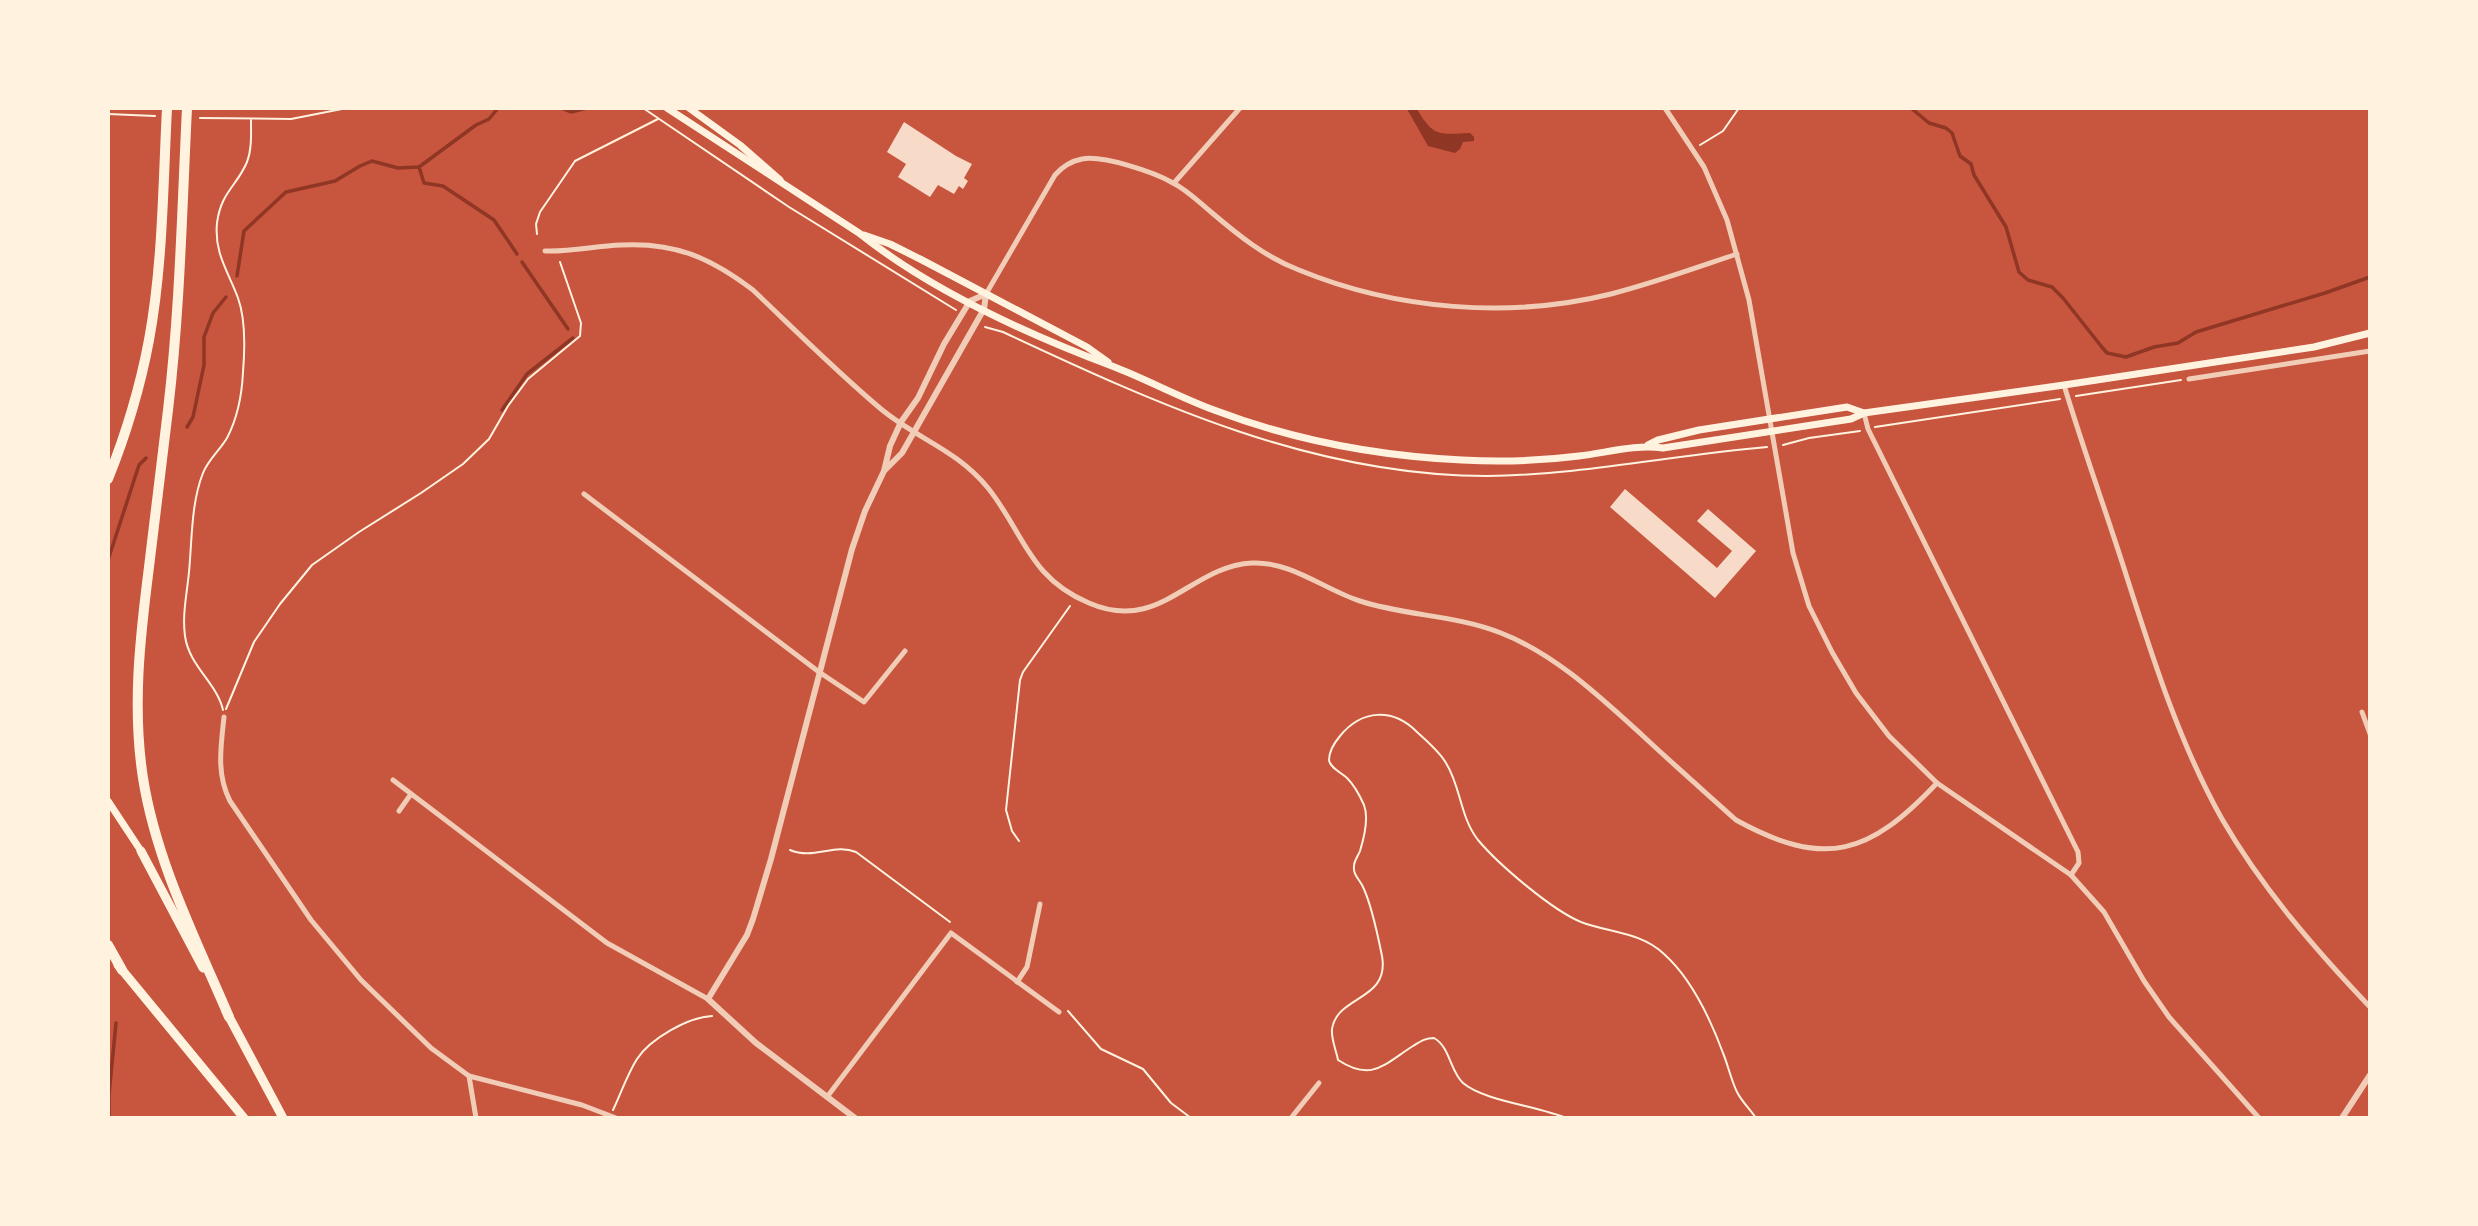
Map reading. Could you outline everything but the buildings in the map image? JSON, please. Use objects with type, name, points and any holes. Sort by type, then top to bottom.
[{"type":"highway","points":[[108,480],[133,407],[156,296],[167,108]]},
{"type":"highway","points":[[187,108],[169,406],[138,661],[138,726],[144,779],[157,836],[198,945],[229,1017]]},
{"type":"highway","points":[[141,851],[283,1118]]},
{"type":"highway","points":[[108,945],[122,971]]},
{"type":"highway","points":[[108,953],[244,1118]]},
{"type":"main road","points":[[667,108],[859,233],[884,253],[984,309],[1082,356],[1114,366],[1174,394],[1242,420],[1311,440],[1379,452],[1428,458],[1518,461],[1576,457],[1647,446],[1663,448],[1851,419],[1864,413],[2314,347],[2370,333]]},
{"type":"main road","points":[[689,108],[740,145],[793,192]]},
{"type":"main road","points":[[859,233],[890,244],[986,294],[1087,347],[1114,366]]},
{"type":"main road","points":[[1647,446],[1658,440],[1699,430],[1847,407],[1864,413]]},
{"type":"main road","points":[[108,801],[141,851]]},
{"type":"street","points":[[1174,183],[1240,108]]},
{"type":"street","points":[[1665,108],[1704,167],[1727,220],[1749,300],[1789,536],[1809,606],[1832,652],[1856,692],[1889,736],[1937,783],[2071,875],[2104,912],[2144,981],[2169,1017],[2259,1118]]},
{"type":"street","points":[[884,471],[902,453],[915,431],[984,309],[986,294],[1055,175],[1068,163],[1086,158],[1102,160],[1174,183],[1243,239],[1299,270],[1375,294],[1445,306],[1530,307],[1609,294],[1737,254]]},
{"type":"street","points":[[545,251],[568,252],[622,245],[646,245],[674,248],[713,262],[753,290],[883,411],[948,451],[978,476],[990,490],[1036,565],[1058,586],[1089,604],[1116,611],[1142,610],[1223,571],[1262,563],[1289,570],[1372,605],[1483,626],[1520,641],[1554,662],[1597,695],[1736,820],[1761,834],[1797,847],[1814,850],[1836,849],[1865,841],[1884,830],[1937,783]]},
{"type":"street","points":[[708,999],[747,936],[753,919],[852,549],[865,511],[884,471],[890,446],[970,301],[986,294]]},
{"type":"street","points":[[2189,379],[2370,351]]},
{"type":"street","points":[[2064,385],[2151,652],[2188,752],[2224,821],[2286,912],[2370,1007]]},
{"type":"street","points":[[1864,413],[1868,429],[2078,852],[2079,863],[2071,875]]},
{"type":"street","points":[[584,494],[819,672],[864,702],[905,652]]},
{"type":"street","points":[[2362,712],[2370,734]]},
{"type":"street","points":[[224,717],[220,770],[230,801],[312,920],[361,980],[431,1048],[469,1076],[613,1116]]},
{"type":"street","points":[[393,780],[607,943],[708,999],[756,1043],[855,1118]]},
{"type":"street","points":[[399,811],[411,794]]},
{"type":"street","points":[[1017,982],[1027,967],[1040,904]]},
{"type":"street","points":[[827,1097],[951,933],[1017,982],[1062,1010]]},
{"type":"street","points":[[2342,1118],[2370,1075]]},
{"type":"street","points":[[469,1076],[476,1118]]},
{"type":"street","points":[[1291,1118],[1319,1083]]},
{"type":"path","points":[[200,118],[291,119],[347,108]]},
{"type":"path","points":[[643,108],[789,207],[947,305]]},
{"type":"path","points":[[1699,145],[1723,131],[1739,108]]},
{"type":"path","points":[[108,114],[156,116]]},
{"type":"path","points":[[537,234],[536,224],[540,212],[575,161],[658,119]]},
{"type":"path","points":[[224,717],[221,702],[190,656],[185,635],[185,607],[193,522],[201,482],[204,472],[228,436],[235,419],[243,373],[244,342],[240,307],[219,258],[216,231],[223,199],[246,165],[251,120]]},
{"type":"path","points":[[224,717],[254,642],[312,565],[463,464],[489,439],[512,398],[528,379],[580,336],[581,323],[560,262]]},
{"type":"path","points":[[988,329],[1003,332],[1165,405],[1228,430],[1316,455],[1402,470],[1485,476],[1525,475],[1757,448]]},
{"type":"path","points":[[1790,444],[1809,438],[1895,423],[2189,379]]},
{"type":"path","points":[[1019,841],[1012,831],[1006,810],[1020,680],[1070,606]]},
{"type":"path","points":[[1566,1118],[1550,1111],[1483,1094],[1471,1088],[1461,1081],[1441,1044],[1434,1038],[1424,1040],[1367,1072],[1353,1070],[1338,1060],[1332,1027],[1341,1012],[1376,986],[1382,972],[1382,957],[1366,894],[1355,876],[1354,866],[1360,850],[1366,812],[1354,787],[1331,765],[1329,759],[1340,736],[1360,718],[1387,714],[1407,723],[1419,733],[1446,762],[1465,820],[1478,840],[1503,865],[1545,899],[1570,917],[1602,929],[1634,935],[1664,953],[1700,1002],[1721,1047],[1736,1090],[1756,1118]]},
{"type":"path","points":[[790,850],[809,855],[845,849],[856,852],[950,922]]},
{"type":"path","points":[[1062,1010],[1077,1019],[1101,1049],[1143,1069],[1171,1103],[1191,1118]]},
{"type":"path","points":[[613,1116],[635,1062],[646,1049],[681,1024],[703,1016],[716,1016]]},
{"type":"shaded area","points":[[1407,109],[1417,109],[1433,130],[1451,134],[1470,133],[1474,141],[1463,142],[1455,153],[1428,146]]},
{"type":"waterway","points":[[237,276],[244,231],[286,192],[335,181],[372,161],[398,168],[419,167],[476,125],[489,119],[498,108]]},
{"type":"waterway","points":[[561,108],[571,112],[587,108]]},
{"type":"waterway","points":[[1911,108],[1929,123],[1946,128],[1952,133],[1960,156],[1971,164],[1974,175],[2006,227],[2019,272],[2028,280],[2052,287],[2107,353],[2126,357],[2154,347],[2178,343],[2196,332],[2370,277]]},
{"type":"waterway","points":[[419,167],[424,183],[443,186],[494,220],[517,254]]},
{"type":"waterway","points":[[522,262],[568,329]]},
{"type":"waterway","points":[[187,427],[193,417],[204,365],[204,337],[213,313],[226,297]]},
{"type":"waterway","points":[[502,410],[527,374],[573,338]]},
{"type":"waterway","points":[[108,560],[139,465],[146,458]]},
{"type":"waterway","points":[[109,1118],[116,1023]]}]
